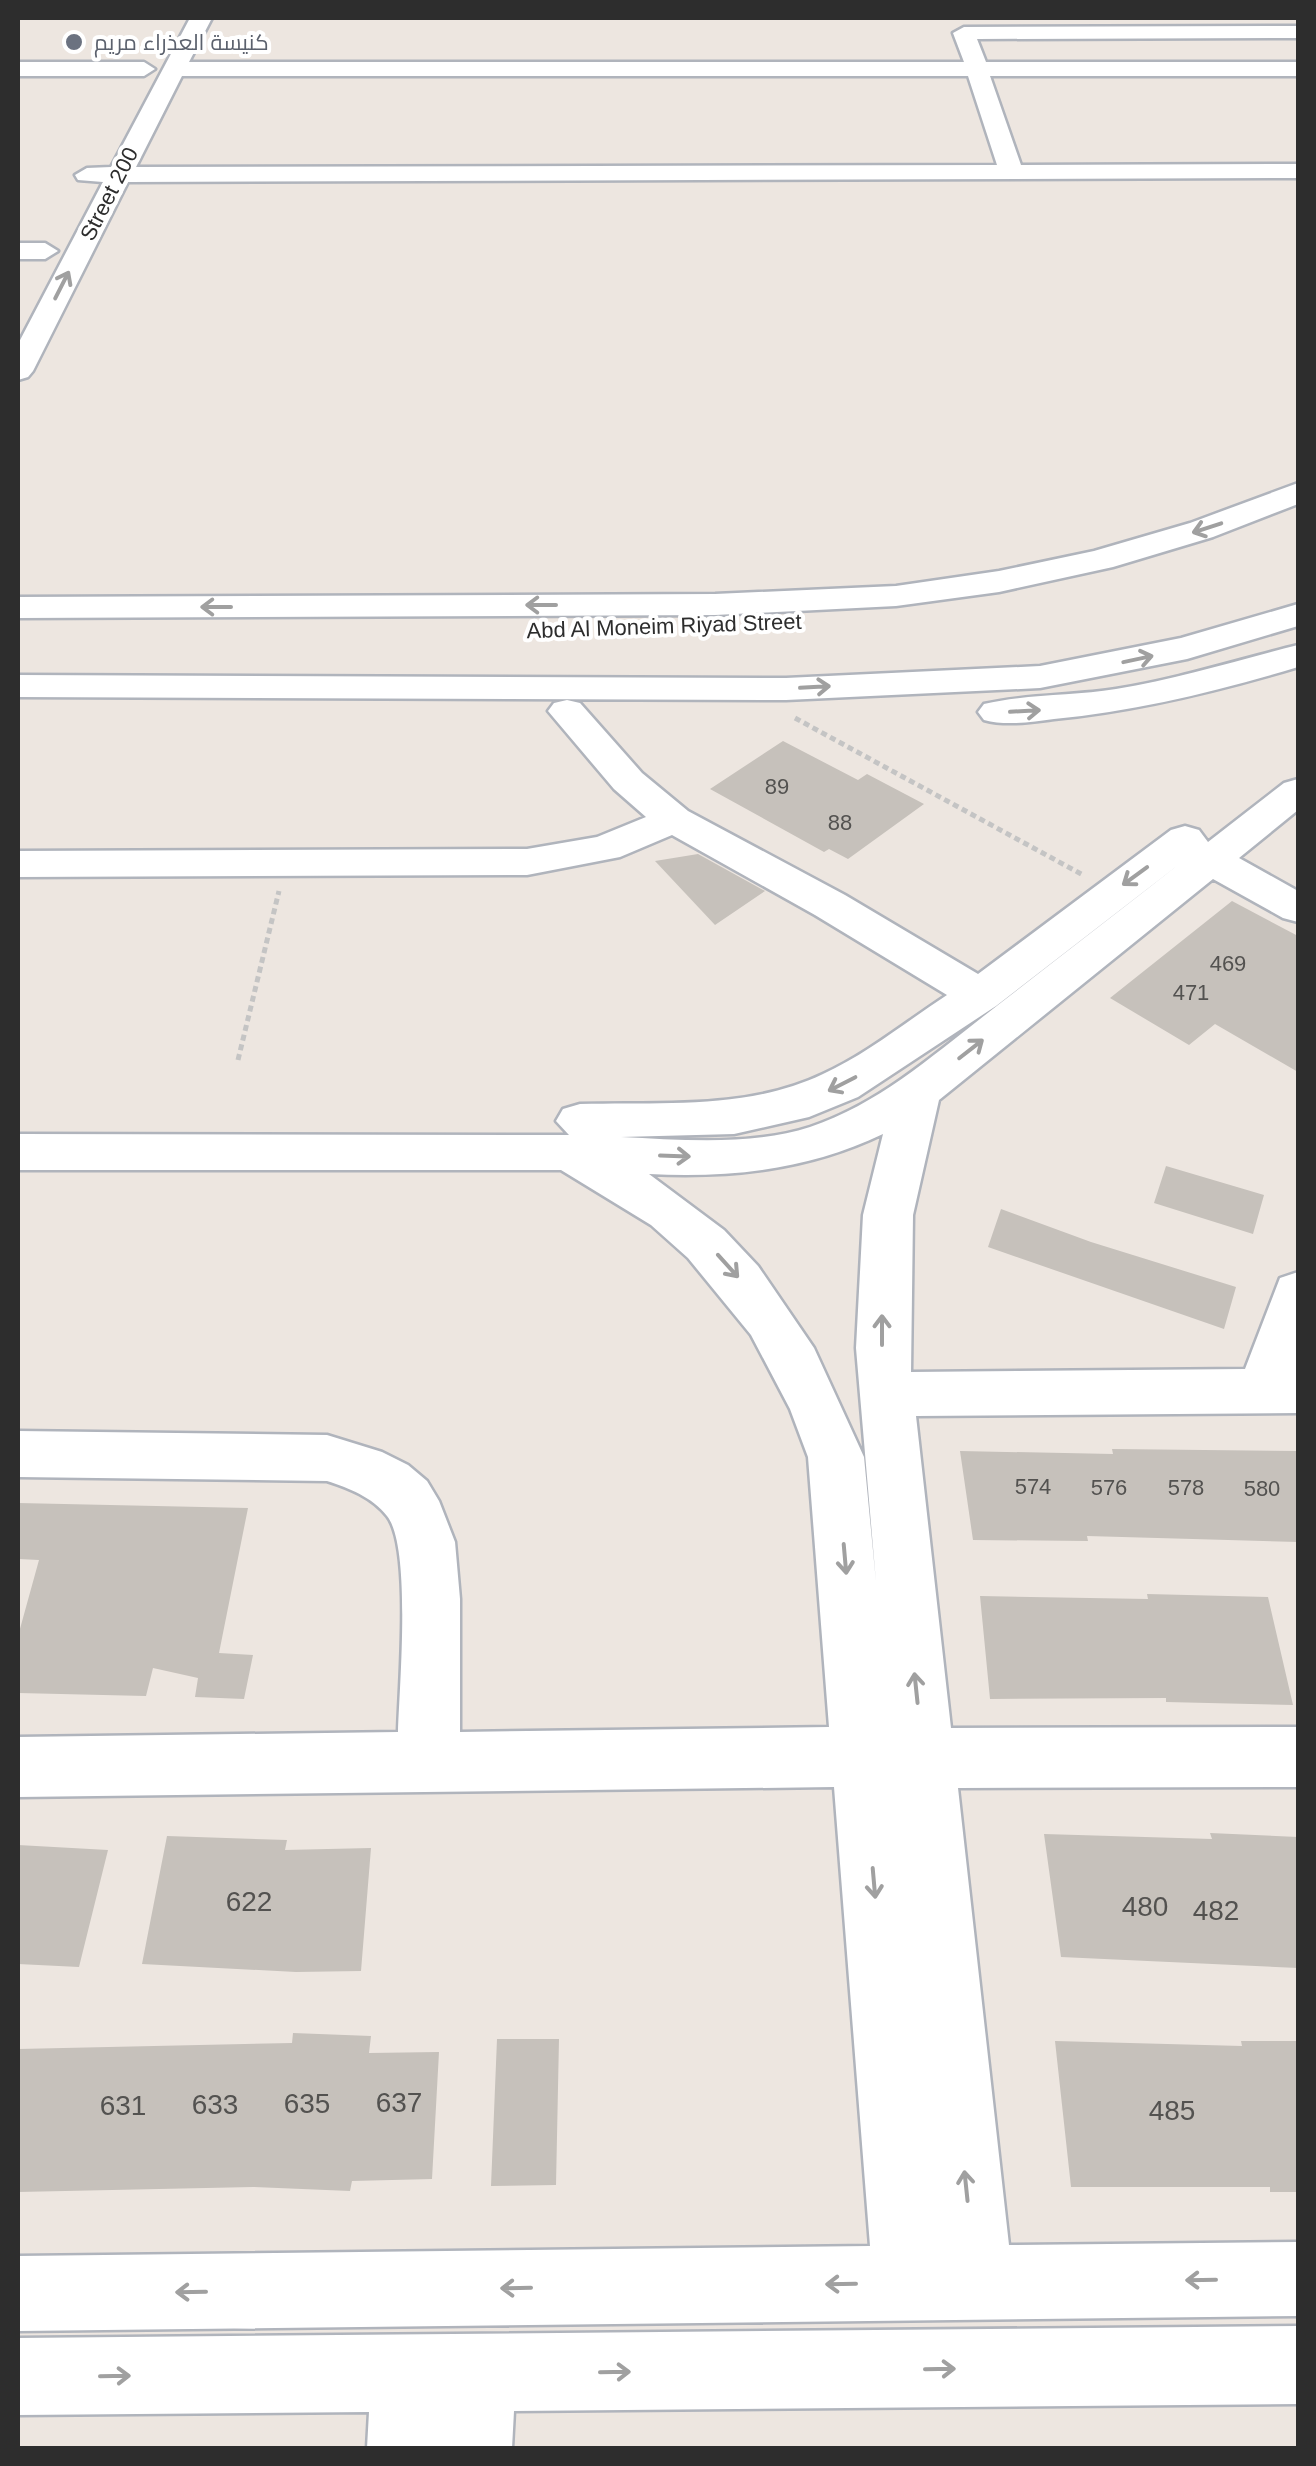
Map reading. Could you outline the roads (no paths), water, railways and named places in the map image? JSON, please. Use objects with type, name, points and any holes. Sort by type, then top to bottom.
[{"type":"street","name":"Street 200","points":[[18,371],[201,18]]},
{"type":"street","points":[[1012,173],[960,25],[1298,32]]},
{"type":"street","points":[[18,69],[99,69],[149,61],[128,99]]},
{"type":"street","points":[[18,88],[83,87],[99,69]]},
{"type":"street","points":[[174,69],[1298,69]]},
{"type":"street","name":"Street 200","points":[[103,144],[83,182],[120,174]]},
{"type":"street","points":[[120,174],[1298,171]]},
{"type":"street","points":[[18,608],[756,603],[882,597],[984,584],[1120,554],[1298,494]]},
{"type":"street","name":"Abd Al Moneim Riyad Street","points":[[37,642],[859,619],[1010,601],[1103,583],[1176,565],[1298,523]]},
{"type":"street","points":[[18,686],[768,689],[1040,677],[1187,648],[1298,616]]},
{"type":"street","points":[[18,709],[896,717],[1081,707],[1191,686],[1298,656]]},
{"type":"street","points":[[566,711],[628,781],[674,820],[830,905],[980,995]]},
{"type":"street","points":[[18,1123],[562,1137],[702,1157],[772,1153],[836,1136],[893,1109],[917,1092],[1195,852],[1298,756]]},
{"type":"street","points":[[18,1152],[562,1137],[702,1120],[792,1104],[864,1072],[980,995],[1113,892],[1195,852],[1298,791]]},
{"type":"street","points":[[18,864],[527,862],[606,848],[674,820]]},
{"type":"street","points":[[1195,852],[1298,908]]},
{"type":"street","points":[[917,1092],[888,1215],[882,1279],[886,1394],[923,1758],[943,2283]]},
{"type":"street","points":[[562,1137],[691,1229],[750,1290],[800,1368],[836,1458],[862,1757],[943,2283]]},
{"type":"street","points":[[886,1394],[1281,1392],[1298,1292]]},
{"type":"street","points":[[18,1454],[327,1458],[353,1463],[398,1489],[423,1523],[432,1566],[428,1762]]},
{"type":"street","points":[[18,1767],[862,1757]]},
{"type":"street","points":[[923,1758],[1298,1757]]},
{"type":"street","points":[[18,2294],[1298,2279]]},
{"type":"street","points":[[18,2377],[1298,2365]]},
{"type":"street","points":[[406,2448],[444,2373]]},
{"type":"street","points":[[444,2373],[474,2448]]},
{"type":"place","name":"كنيسة العذراء مريم","points":[[74,42]]}]
